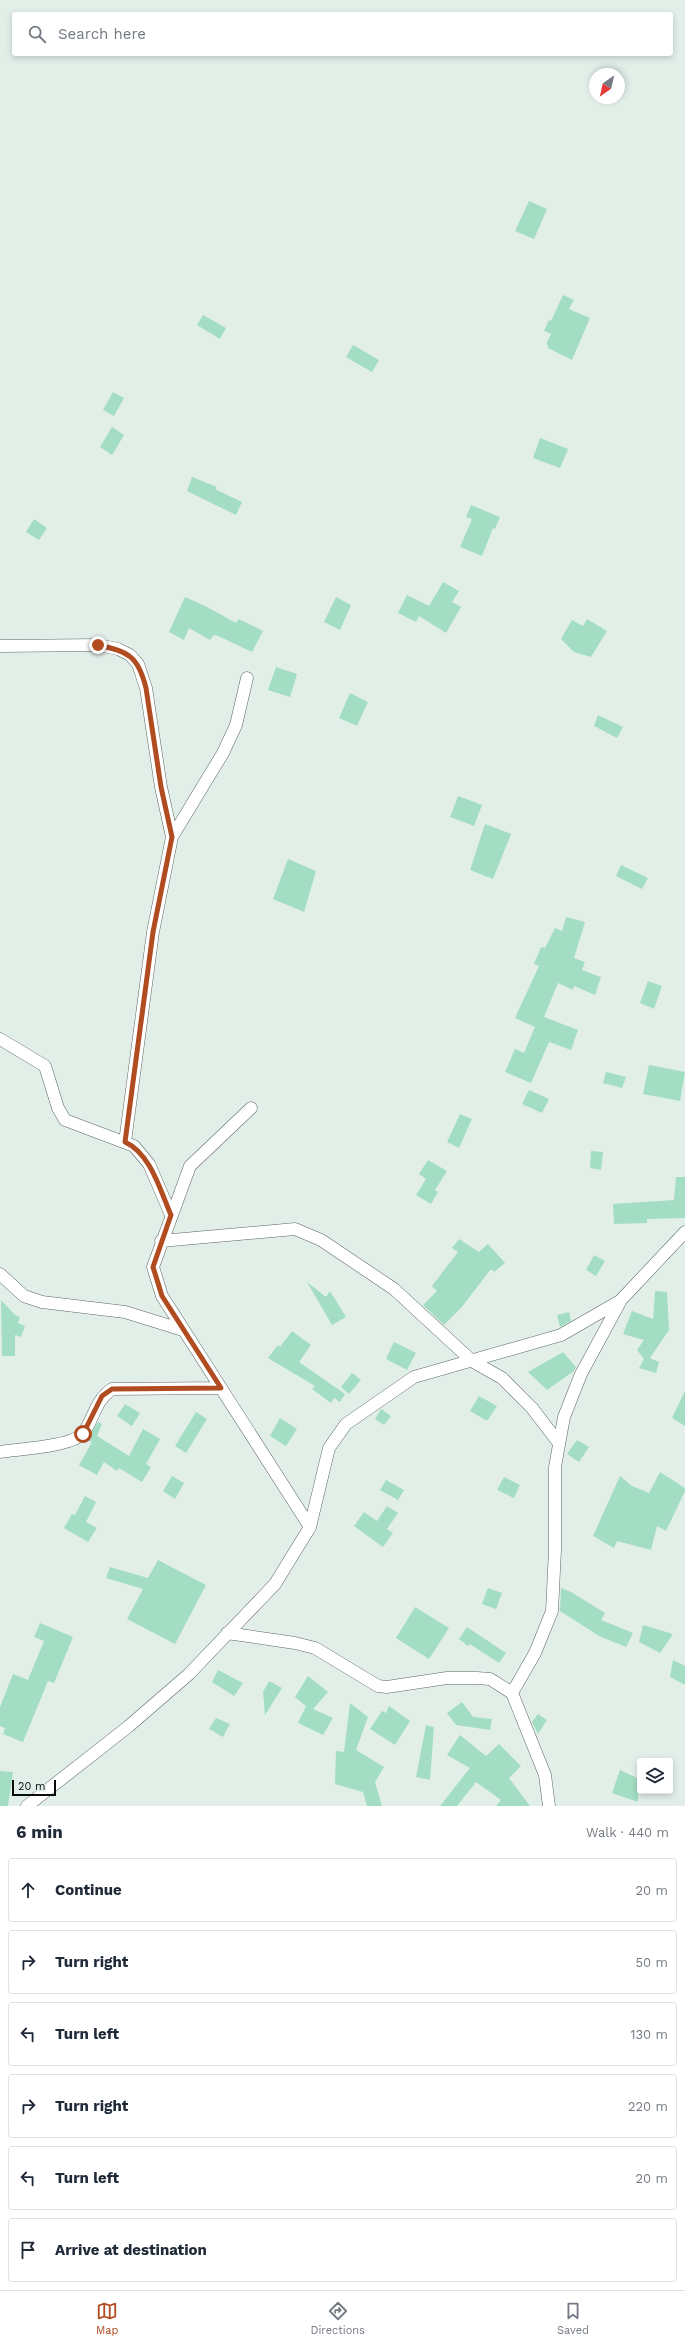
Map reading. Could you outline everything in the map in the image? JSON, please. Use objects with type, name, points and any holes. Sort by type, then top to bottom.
[{"type":"street","points":[[0,646],[98,645],[118,649],[130,655],[138,664],[146,688],[161,787],[172,837]]},
{"type":"street","points":[[125,1142],[153,932],[172,837],[223,753],[236,725],[247,678]]},
{"type":"street","points":[[0,1039],[45,1066],[58,1108],[65,1120],[134,1146],[149,1164],[171,1215]]},
{"type":"street","points":[[251,1108],[190,1166],[161,1241],[153,1267],[162,1296],[310,1527]]},
{"type":"street","points":[[161,1241],[295,1229],[321,1240],[394,1289],[472,1361],[502,1378],[518,1392],[558,1442]]},
{"type":"street","points":[[512,1693],[535,1653],[552,1611],[555,1467],[558,1442],[564,1416],[581,1374],[620,1302],[685,1232]]},
{"type":"street","points":[[0,1274],[24,1296],[42,1302],[125,1312],[183,1330]]},
{"type":"street","points":[[27,1806],[129,1726],[183,1679],[275,1584],[310,1527],[329,1448],[346,1424],[414,1377],[561,1335],[620,1302]]},
{"type":"street","points":[[0,1452],[71,1442],[83,1434],[102,1396],[112,1389],[221,1388]]},
{"type":"street","points":[[227,1633],[295,1643],[316,1648],[378,1686],[387,1687],[447,1678],[490,1679],[512,1693],[545,1775],[549,1806]]},
{"type":"building","points":[[529,201],[547,209],[534,239],[515,231]]},
{"type":"building","points":[[563,295],[574,300],[569,309],[590,318],[572,360],[548,348],[547,342],[551,334],[544,331],[549,320],[551,321]]},
{"type":"building","points":[[203,315],[226,328],[220,339],[197,325]]},
{"type":"building","points":[[353,345],[379,360],[372,372],[346,357]]},
{"type":"building","points":[[113,392],[124,398],[114,416],[103,410]]},
{"type":"building","points":[[112,427],[124,435],[112,455],[100,447]]},
{"type":"building","points":[[540,438],[568,449],[560,468],[533,458]]},
{"type":"building","points":[[192,477],[217,487],[215,489],[242,502],[236,515],[187,491]]},
{"type":"building","points":[[471,505],[500,517],[495,529],[493,528],[482,556],[460,547],[472,519],[466,517]]},
{"type":"building","points":[[34,519],[47,528],[39,540],[26,532]]},
{"type":"building","points":[[443,582],[459,591],[452,602],[461,607],[446,633],[419,616],[416,622],[398,613],[407,595],[429,606]]},
{"type":"building","points":[[185,597],[236,623],[239,619],[263,631],[252,652],[218,636],[214,635],[210,640],[189,628],[184,640],[169,632]]},
{"type":"building","points":[[336,597],[351,605],[340,630],[324,622]]},
{"type":"building","points":[[587,619],[607,631],[591,657],[574,652],[561,639],[572,620],[583,626]]},
{"type":"building","points":[[276,667],[297,674],[290,697],[268,690]]},
{"type":"building","points":[[350,693],[368,702],[357,726],[339,718]]},
{"type":"building","points":[[598,715],[623,727],[617,738],[594,726]]},
{"type":"building","points":[[458,796],[482,805],[474,826],[450,817]]},
{"type":"building","points":[[485,824],[511,834],[493,879],[470,870]]},
{"type":"building","points":[[288,859],[316,871],[304,912],[273,899]]},
{"type":"building","points":[[621,865],[648,878],[642,889],[616,876]]},
{"type":"building","points":[[566,917],[585,922],[574,958],[585,962],[582,970],[601,977],[595,995],[574,986],[573,990],[558,983],[544,1017],[578,1030],[571,1050],[549,1042],[531,1083],[505,1072],[515,1049],[524,1053],[535,1027],[515,1018],[539,966],[534,964],[541,947],[545,948],[555,928],[562,931]]},
{"type":"building","points":[[648,981],[662,986],[654,1009],[640,1003]]},
{"type":"building","points":[[649,1065],[685,1072],[680,1101],[643,1094]]},
{"type":"building","points":[[606,1072],[626,1077],[622,1088],[603,1083]]},
{"type":"building","points":[[529,1090],[549,1099],[542,1113],[522,1104]]},
{"type":"building","points":[[460,1114],[472,1119],[459,1148],[447,1142]]},
{"type":"building","points":[[591,1151],[603,1152],[601,1170],[590,1168]]},
{"type":"building","points":[[428,1160],[447,1171],[435,1190],[438,1192],[431,1204],[416,1195],[426,1179],[419,1174]]},
{"type":"building","points":[[676,1177],[685,1177],[685,1218],[647,1219],[647,1223],[614,1224],[613,1204],[674,1200]]},
{"type":"building","points":[[459,1239],[479,1252],[488,1244],[505,1263],[494,1272],[491,1269],[461,1308],[444,1325],[423,1305],[437,1291],[432,1286],[458,1252],[452,1248]]},
{"type":"building","points":[[594,1255],[605,1261],[596,1276],[586,1270]]},
{"type":"building","points":[[307,1282],[326,1297],[330,1291],[346,1317],[332,1325]]},
{"type":"building","points":[[655,1291],[667,1292],[669,1330],[650,1358],[659,1362],[656,1373],[639,1368],[644,1359],[637,1350],[644,1340],[623,1334],[632,1311],[653,1319]]},
{"type":"building","points":[[1,1300],[15,1315],[20,1317],[18,1323],[25,1326],[21,1337],[15,1335],[15,1356],[2,1356]]},
{"type":"building","points":[[569,1312],[571,1321],[560,1327],[557,1315]]},
{"type":"building","points":[[292,1331],[311,1345],[299,1362],[345,1394],[340,1402],[334,1398],[331,1403],[312,1389],[315,1386],[268,1358],[278,1345],[280,1347]]},
{"type":"building","points":[[394,1342],[416,1353],[407,1370],[386,1359]]},
{"type":"building","points":[[563,1352],[576,1367],[574,1371],[547,1390],[528,1372]]},
{"type":"building","points":[[352,1373],[361,1380],[349,1394],[341,1387]]},
{"type":"building","points":[[685,1391],[685,1426],[672,1418]]},
{"type":"building","points":[[479,1396],[497,1406],[487,1421],[470,1411]]},
{"type":"building","points":[[125,1404],[140,1413],[132,1426],[117,1416]]},
{"type":"building","points":[[381,1409],[391,1416],[384,1425],[375,1419]]},
{"type":"building","points":[[196,1412],[207,1419],[186,1453],[175,1446]]},
{"type":"building","points":[[280,1418],[297,1429],[286,1446],[270,1436]]},
{"type":"building","points":[[98,1422],[102,1424],[97,1436],[129,1456],[143,1429],[160,1439],[146,1464],[151,1467],[142,1482],[119,1468],[117,1471],[104,1462],[97,1475],[79,1465],[92,1442],[86,1440]]},
{"type":"building","points":[[577,1440],[589,1447],[579,1462],[567,1454]]},
{"type":"building","points":[[660,1472],[685,1488],[685,1491],[666,1531],[657,1526],[651,1550],[617,1541],[614,1548],[593,1536],[620,1476],[632,1486],[649,1493]]},
{"type":"building","points":[[172,1476],[184,1483],[175,1499],[163,1491]]},
{"type":"building","points":[[504,1477],[520,1485],[514,1498],[497,1490]]},
{"type":"building","points":[[386,1480],[404,1490],[398,1500],[380,1490]]},
{"type":"building","points":[[85,1496],[96,1502],[86,1522],[97,1528],[88,1542],[64,1528],[72,1514],[75,1515]]},
{"type":"building","points":[[387,1506],[398,1513],[387,1529],[393,1533],[383,1547],[354,1526],[364,1512],[377,1521]]},
{"type":"building","points":[[158,1560],[206,1585],[175,1644],[127,1619],[143,1589],[106,1578],[110,1567],[148,1578]]},
{"type":"building","points":[[488,1588],[502,1593],[496,1609],[482,1604]]},
{"type":"building","points":[[561,1588],[571,1592],[605,1613],[601,1620],[633,1633],[626,1647],[599,1636],[560,1611]]},
{"type":"building","points":[[415,1607],[449,1628],[429,1659],[396,1638]]},
{"type":"building","points":[[40,1623],[73,1637],[54,1683],[48,1681],[23,1742],[3,1734],[5,1728],[0,1726],[0,1707],[13,1674],[28,1680],[44,1641],[34,1637]]},
{"type":"building","points":[[643,1625],[673,1634],[660,1653],[639,1642]]},
{"type":"building","points":[[467,1627],[506,1653],[499,1663],[470,1644],[468,1646],[459,1639]]},
{"type":"building","points":[[673,1660],[685,1666],[685,1685],[670,1677]]},
{"type":"building","points":[[218,1670],[243,1683],[234,1696],[212,1682]]},
{"type":"building","points":[[308,1676],[328,1692],[313,1709],[333,1718],[323,1735],[298,1723],[306,1706],[295,1697]]},
{"type":"building","points":[[269,1681],[282,1688],[265,1715],[263,1692]]},
{"type":"building","points":[[462,1702],[473,1717],[492,1719],[490,1730],[456,1725],[447,1713]]},
{"type":"building","points":[[350,1703],[368,1717],[356,1750],[384,1767],[375,1782],[382,1806],[367,1806],[363,1792],[335,1784],[336,1751],[344,1752]]},
{"type":"building","points":[[389,1706],[410,1721],[395,1745],[370,1729],[382,1711],[386,1713]]},
{"type":"building","points":[[538,1714],[547,1720],[538,1734],[532,1722]]},
{"type":"building","points":[[216,1718],[230,1724],[223,1737],[209,1729]]},
{"type":"building","points":[[426,1725],[434,1727],[430,1780],[416,1777]]},
{"type":"building","points":[[460,1735],[486,1756],[499,1744],[521,1766],[509,1778],[530,1806],[496,1806],[501,1800],[476,1782],[457,1806],[440,1806],[470,1768],[447,1755]]},
{"type":"building","points":[[620,1770],[637,1778],[638,1802],[612,1793]]},
{"type":"building","points":[[0,1771],[13,1772],[8,1806],[0,1806]]},
{"type":"route","points":[[83,1434],[102,1396],[112,1389],[136,1390],[221,1388],[162,1296],[153,1267],[171,1215],[149,1164],[134,1146],[125,1142],[153,932],[172,837],[161,787],[146,688],[142,672],[138,664],[130,655],[118,649],[98,645]]}]
